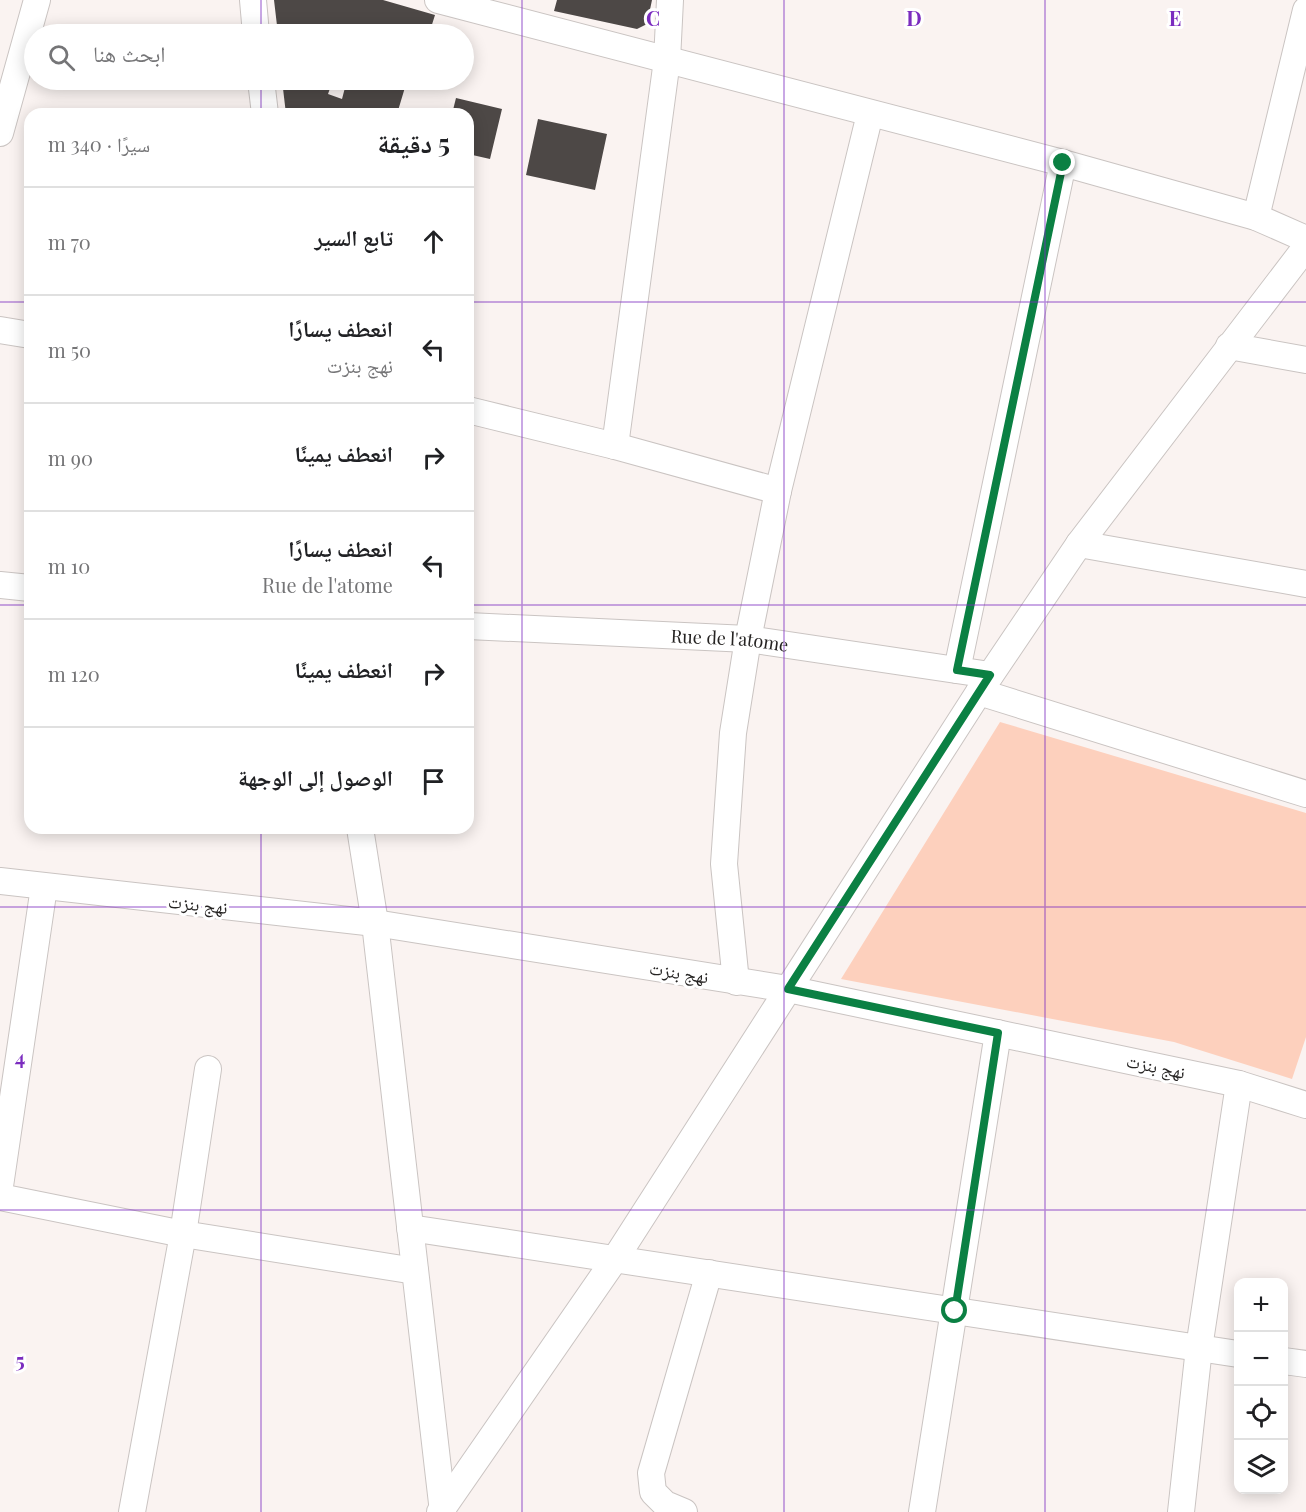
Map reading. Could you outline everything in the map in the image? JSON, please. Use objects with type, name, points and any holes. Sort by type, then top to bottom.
[{"type":"street","points":[[30,24],[37,0]]},
{"type":"street","points":[[253,0],[255,24]]},
{"type":"street","points":[[438,0],[1063,163],[1256,218],[1306,239]]},
{"type":"street","points":[[615,446],[666,60],[670,0]]},
{"type":"street","points":[[1256,218],[1306,10]]},
{"type":"street","points":[[0,133],[24,47]]},
{"type":"street","points":[[262,90],[264,108]]},
{"type":"street","points":[[736,982],[724,864],[733,733],[748,639],[778,491],[870,114]]},
{"type":"street","points":[[957,670],[1063,163]]},
{"type":"street","points":[[442,1511],[615,1259],[984,684],[1079,544],[1306,247]]},
{"type":"street","points":[[0,330],[24,334]]},
{"type":"street","points":[[1229,346],[1306,360]]},
{"type":"street","points":[[474,411],[615,446],[778,491]]},
{"type":"street","points":[[1079,544],[1306,584]]},
{"type":"street","points":[[0,585],[24,587]]},
{"type":"street","name":"Rue de l'atome","points":[[474,626],[748,639],[957,670],[984,684],[1306,794]]},
{"type":"street","points":[[361,834],[375,923],[442,1511]]},
{"type":"street","name":"نهج بنزت","points":[[0,881],[375,923],[788,989],[1239,1084],[1306,1105]]},
{"type":"street","points":[[0,1186],[44,887]]},
{"type":"street","points":[[922,1512],[998,1033]]},
{"type":"street","points":[[132,1512],[183,1234],[208,1069]]},
{"type":"street","points":[[1181,1512],[1199,1348],[1239,1084]]},
{"type":"street","points":[[0,1197],[183,1234],[415,1271]]},
{"type":"street","points":[[410,1228],[1234,1353]]},
{"type":"street","points":[[684,1512],[665,1503],[653,1492],[651,1473],[708,1273]]},
{"type":"street","points":[[1288,1362],[1306,1364]]},
{"type":"shaded area","points":[[1000,722],[1306,813],[1306,1037],[1292,1079],[1174,1042],[841,979]]},
{"type":"building","points":[[274,0],[383,0],[435,15],[432,24],[277,24]]},
{"type":"building","points":[[557,0],[652,0],[647,24],[637,29],[554,11]]},
{"type":"building","points":[[283,90],[329,90],[328,94],[342,99],[344,90],[404,90],[399,108],[285,108]]},
{"type":"building","points":[[456,98],[502,109],[490,159],[474,155],[474,108],[454,108]]},
{"type":"building","points":[[538,119],[607,134],[595,190],[526,175]]},
{"type":"route","points":[[955,1311],[998,1033],[788,989],[990,675],[957,670],[1063,163]]}]
